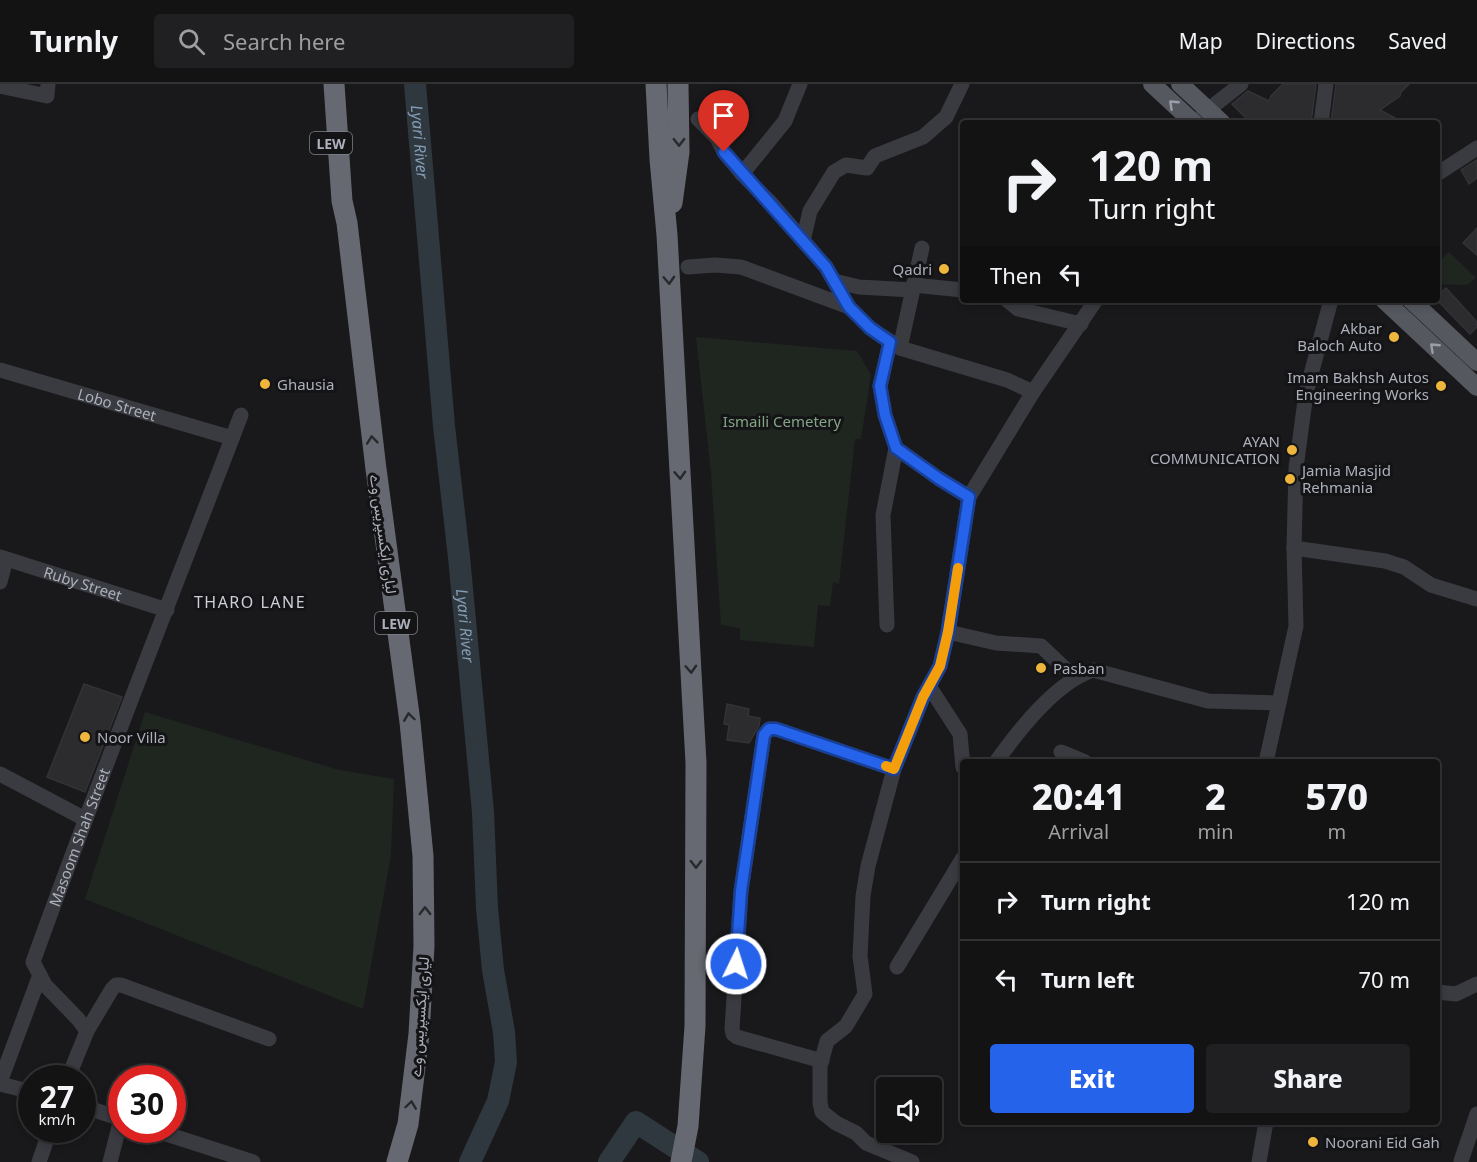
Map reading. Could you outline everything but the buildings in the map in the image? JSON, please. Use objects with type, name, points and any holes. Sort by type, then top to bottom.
[{"type":"highway","name":"LEW","points":[[321,84],[342,201]]},
{"type":"highway","name":"لیاری ایکسپریس وے","points":[[334,84],[342,201],[410,722],[423,856],[424,946],[419,1034],[408,1124],[397,1162]]},
{"type":"highway","points":[[656,84],[667,235],[696,763],[695,1026],[688,1126],[681,1162]]},
{"type":"highway","points":[[667,235],[679,152],[678,84]]},
{"type":"main road","points":[[1152,84],[1199,119]]},
{"type":"main road","points":[[1180,84],[1199,119]]},
{"type":"main road","points":[[1387,303],[1477,387]]},
{"type":"main road","points":[[1414,303],[1477,362]]},
{"type":"street","points":[[742,174],[785,121],[800,84]]},
{"type":"street","points":[[803,241],[810,211],[834,172],[846,165],[867,168],[875,156],[923,137],[946,117],[962,84]]},
{"type":"street","points":[[1199,119],[1241,84]]},
{"type":"street","points":[[1321,120],[1326,84]]},
{"type":"street","points":[[0,86],[48,90]]},
{"type":"street","points":[[698,119],[717,138],[724,152],[742,174],[770,202],[826,267],[849,307],[870,328],[895,345],[1007,380],[1034,392]]},
{"type":"street","points":[[1440,172],[1477,148]]},
{"type":"street","points":[[887,625],[883,515],[896,448],[885,415],[880,386],[913,288],[922,248]]},
{"type":"street","points":[[688,267],[715,265],[741,267],[849,307]]},
{"type":"street","points":[[834,281],[859,287],[960,290]]},
{"type":"street","points":[[1011,303],[1018,309],[1080,324]]},
{"type":"street","points":[[912,1162],[866,1143],[856,1133],[836,1123],[822,1112],[820,1103],[822,1060],[827,1041],[846,1026],[865,994],[860,956],[862,896],[868,866],[894,769],[929,686],[940,666],[948,632],[969,497],[1034,392],[1094,303]]},
{"type":"street","points":[[1267,759],[1296,626],[1294,548],[1296,468],[1306,393],[1330,303]]},
{"type":"street","name":"Lobo Street","points":[[0,370],[232,438]]},
{"type":"street","name":"Masoom Shah Street","points":[[40,975],[33,962],[85,819],[241,416]]},
{"type":"street","points":[[896,448],[969,497]]},
{"type":"street","points":[[1294,548],[1384,561],[1404,567],[1431,585],[1477,599]]},
{"type":"street","points":[[0,582],[3,558]]},
{"type":"street","name":"Ruby Street","points":[[3,558],[167,610]]},
{"type":"street","points":[[948,632],[996,643],[1041,646],[1075,678]]},
{"type":"street","points":[[998,759],[1020,728],[1050,699],[1075,678],[1093,670],[1208,701],[1279,703]]},
{"type":"street","points":[[929,686],[960,734],[962,759]]},
{"type":"street","points":[[822,1060],[737,1036],[733,1034],[732,1029],[741,891],[764,735],[769,729],[776,729],[894,769]]},
{"type":"street","points":[[1061,752],[1078,759]]},
{"type":"street","points":[[0,774],[85,819]]},
{"type":"street","points":[[897,968],[960,863]]},
{"type":"street","points":[[40,975],[45,985],[78,1019],[87,1032]]},
{"type":"street","points":[[18,1088],[0,1083],[40,975]]},
{"type":"street","points":[[1440,994],[1456,994],[1477,984]]},
{"type":"street","points":[[73,1065],[87,1032],[116,985],[122,985],[269,1039]]},
{"type":"street","points":[[1461,1161],[1477,1114]]},
{"type":"street","points":[[1259,1162],[1265,1125]]},
{"type":"street","points":[[186,1140],[253,1162]]},
{"type":"street","points":[[39,1162],[46,1143]]},
{"type":"street","points":[[110,1162],[115,1143]]},
{"type":"green space","points":[[1449,252],[1476,278],[1467,285],[1440,284],[1440,260]]},
{"type":"green space","name":"Ismaili Cemetery","points":[[696,337],[857,351],[871,375],[861,439],[855,439],[839,584],[833,582],[830,606],[818,605],[814,647],[740,640],[740,628],[721,625],[711,473]]},
{"type":"green space","points":[[145,712],[339,770],[394,779],[391,855],[363,1009],[85,899]]},
{"type":"waterway","name":"Lyari River","points":[[415,84],[444,426],[483,812],[487,908],[506,1062],[498,1101],[470,1162]]},
{"type":"waterway","points":[[609,1162],[636,1122],[698,1162]]},
{"type":"slow traffic","points":[[886,766],[894,769],[923,697],[940,666],[958,568]]},
{"type":"place","name":"Qadri","points":[[944,269]]},
{"type":"place","name":"Akbar Baloch Auto","points":[[1394,337]]},
{"type":"place","name":"Ghausia","points":[[265,384]]},
{"type":"place","name":"Imam Bakhsh Autos Engineering Works","points":[[1441,386]]},
{"type":"place","name":"AYAN COMMUNICATION","points":[[1292,450]]},
{"type":"place","name":"Jamia Masjid Rehmania","points":[[1290,479]]},
{"type":"place","name":"Pasban","points":[[1041,668]]},
{"type":"place","name":"Noor Villa","points":[[85,737]]},
{"type":"place","name":"Noorani Eid Gah","points":[[1313,1142]]},
{"type":"district","name":"THARO LANE","points":[[250,602]]},
{"type":"route","points":[[724,152],[826,267],[849,307],[870,328],[890,342],[880,386],[885,415],[896,448],[969,497],[948,632],[940,666],[923,697],[894,769],[776,729],[769,729],[764,735],[741,891],[736,964]]}]
